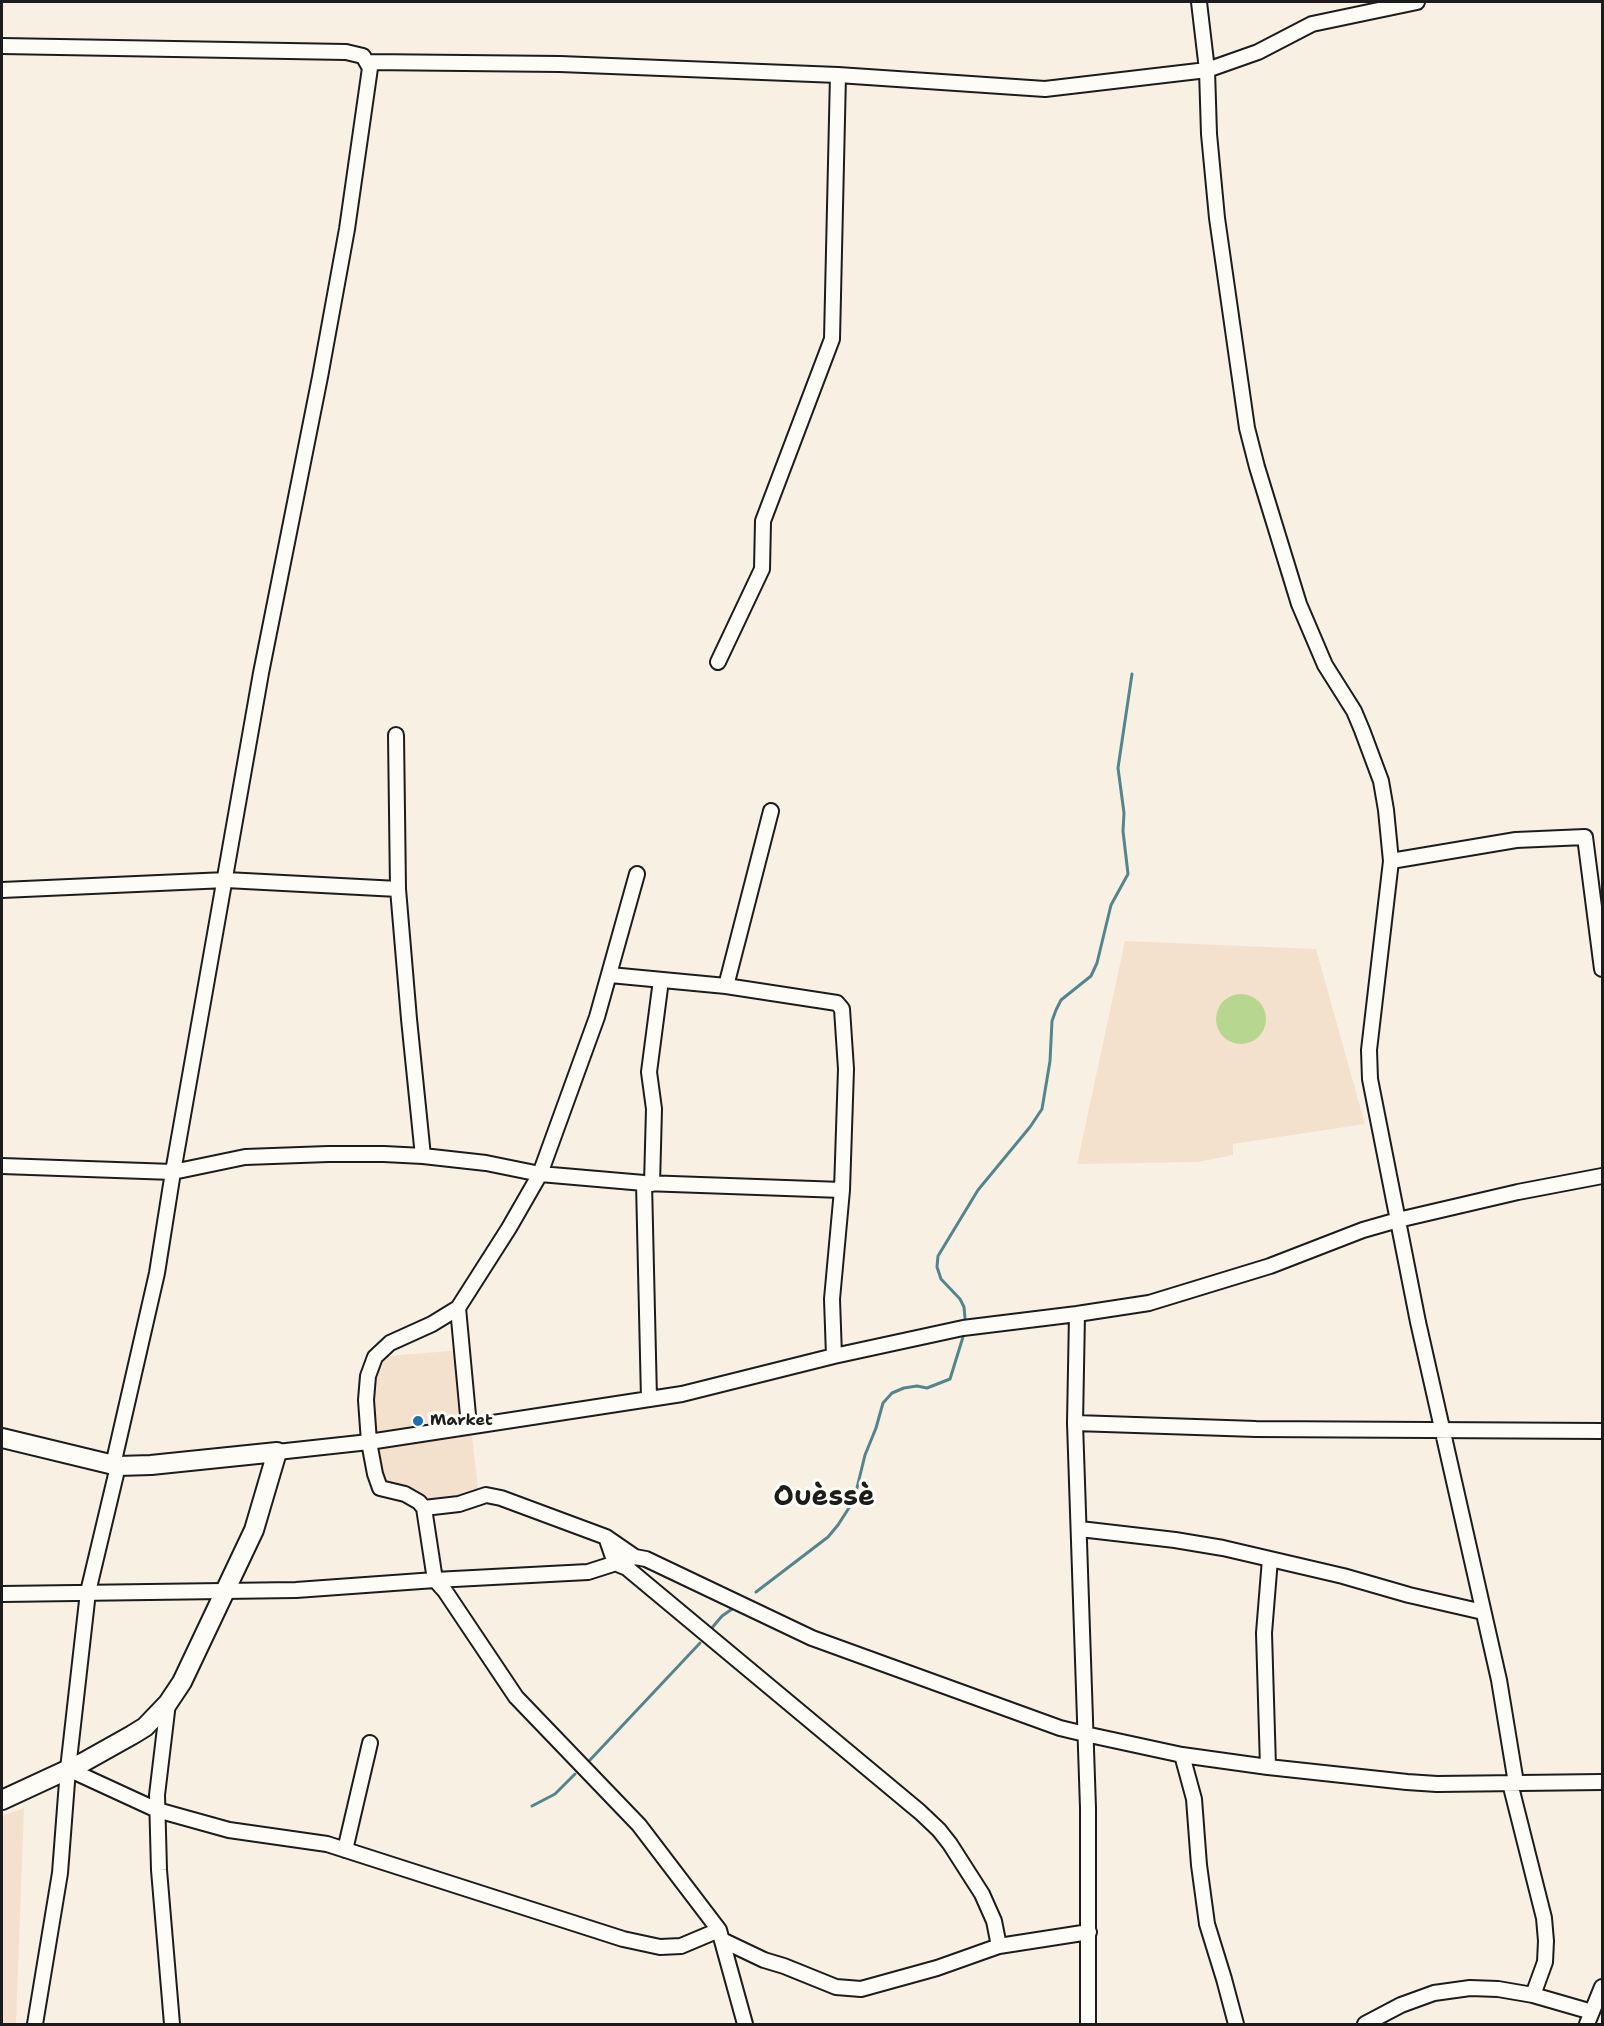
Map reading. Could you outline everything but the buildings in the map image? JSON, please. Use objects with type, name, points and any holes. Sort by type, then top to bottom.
[{"type":"main road","points":[[2,1438],[115,1465],[151,1465],[277,1452],[254,1530],[182,1682],[168,1703],[145,1727],[68,1769],[2,1800]]},
{"type":"street","points":[[1198,2],[1207,70],[1209,134],[1217,218],[1247,428],[1299,604],[1325,664],[1354,711],[1381,781],[1386,810],[1391,861],[1369,1064],[1376,1115],[1418,1322],[1499,1680],[1513,1784],[1544,1918],[1545,1962],[1533,1995]]},
{"type":"street","points":[[368,62],[560,64],[838,75],[1045,89],[1207,70],[1258,52],[1312,24],[1418,2]]},
{"type":"street","points":[[2,46],[345,52],[363,56],[370,68],[345,240],[261,673],[157,1272],[88,1592],[68,1769],[60,1873],[35,2025]]},
{"type":"street","points":[[718,662],[762,569],[763,521],[832,339],[838,75]]},
{"type":"street","points":[[396,735],[398,889],[423,1156]]},
{"type":"street","points":[[726,986],[771,811]]},
{"type":"street","points":[[1391,861],[1516,840],[1585,837],[1602,969]]},
{"type":"street","points":[[637,874],[597,1017],[540,1174],[458,1308],[432,1324],[390,1343],[375,1357],[368,1376],[366,1400],[369,1442],[380,1488],[405,1494],[419,1502],[424,1508],[435,1580],[516,1697],[639,1825],[721,1935],[745,2025]]},
{"type":"street","points":[[2,891],[226,880],[398,889]]},
{"type":"street","points":[[610,975],[726,986],[837,1003],[842,1009],[846,1070],[842,1191],[832,1299],[834,1356]]},
{"type":"street","points":[[649,1399],[648,1184],[654,1109],[649,1072],[661,980]]},
{"type":"street","points":[[2,1166],[173,1172],[245,1157],[328,1154],[423,1156],[486,1163],[540,1174],[648,1184],[842,1191]]},
{"type":"street","points":[[277,1452],[369,1442],[649,1399],[711,1387],[834,1356],[963,1328],[1149,1303],[1270,1266],[1363,1230],[1398,1220],[1518,1192],[1602,1176]]},
{"type":"street","points":[[458,1308],[469,1426]]},
{"type":"street","points":[[1077,1314],[1075,1423],[1085,1734],[1089,1932],[1088,2025]]},
{"type":"street","points":[[1075,1423],[1256,1429],[1602,1431]]},
{"type":"street","points":[[424,1508],[459,1504],[486,1495],[501,1498],[606,1537],[635,1557],[656,1564],[812,1638],[1060,1728],[1085,1734],[1182,1755],[1407,1782],[1513,1784],[1602,1782]]},
{"type":"street","points":[[1080,1529],[1175,1540],[1270,1559],[1483,1612]]},
{"type":"street","points":[[606,1537],[615,1563],[627,1568],[939,1830],[982,1894],[994,1921],[999,1946]]},
{"type":"street","points":[[2,1594],[296,1590],[588,1572],[635,1557]]},
{"type":"street","points":[[1268,1767],[1264,1633],[1270,1559]]},
{"type":"street","points":[[168,1703],[157,1810],[159,1870],[172,2025]]},
{"type":"street","points":[[345,1850],[370,1743]]},
{"type":"street","points":[[1182,1755],[1194,1800],[1199,1865],[1207,1924],[1236,2025]]},
{"type":"street","points":[[68,1769],[157,1810],[229,1830],[327,1844],[623,1939],[660,1947],[681,1946],[721,1935],[764,1960],[836,1988],[861,1989],[879,1986],[999,1946],[1089,1932]]},
{"type":"street","points":[[1365,2024],[1401,2005],[1434,1993],[1479,1989],[1498,1989],[1533,1995],[1590,2018],[1602,1987]]},
{"type":"shaded area","points":[[1125,941],[1316,949],[1365,1124],[1233,1144],[1233,1155],[1198,1162],[1077,1164]]},
{"type":"shaded area","name":"Market","points":[[462,1350],[479,1496],[424,1508],[380,1488],[369,1442],[375,1357]]},
{"type":"shaded area","points":[[24,1808],[16,2024],[2,2024],[2,1816]]},
{"type":"green space","points":[[1236,994],[1246,994],[1259,1001],[1266,1014],[1266,1024],[1259,1037],[1246,1044],[1236,1044],[1227,1040],[1220,1033],[1216,1024],[1216,1014],[1220,1005],[1227,998]]},
{"type":"waterway","points":[[965,1318],[964,1307],[960,1299],[941,1279],[937,1267],[938,1256],[978,1190],[1042,1109],[1050,1061],[1052,1021],[1056,1010],[1061,1000],[1091,976],[1097,963],[1111,905],[1128,874],[1118,768],[1132,674]]},
{"type":"waterway","points":[[756,1592],[828,1537],[838,1525],[854,1500],[865,1455],[883,1403],[892,1393],[904,1388],[917,1386],[927,1388],[950,1379],[963,1337]]},
{"type":"waterway","points":[[711,1629],[722,1616],[735,1607]]},
{"type":"waterway","points":[[590,1760],[700,1643]]},
{"type":"waterway","points":[[532,1806],[555,1794],[575,1774]]},
{"type":"place","name":"Market","points":[[418,1421]]},
{"type":"district","name":"Ouèssè","points":[[824,1498]]}]
